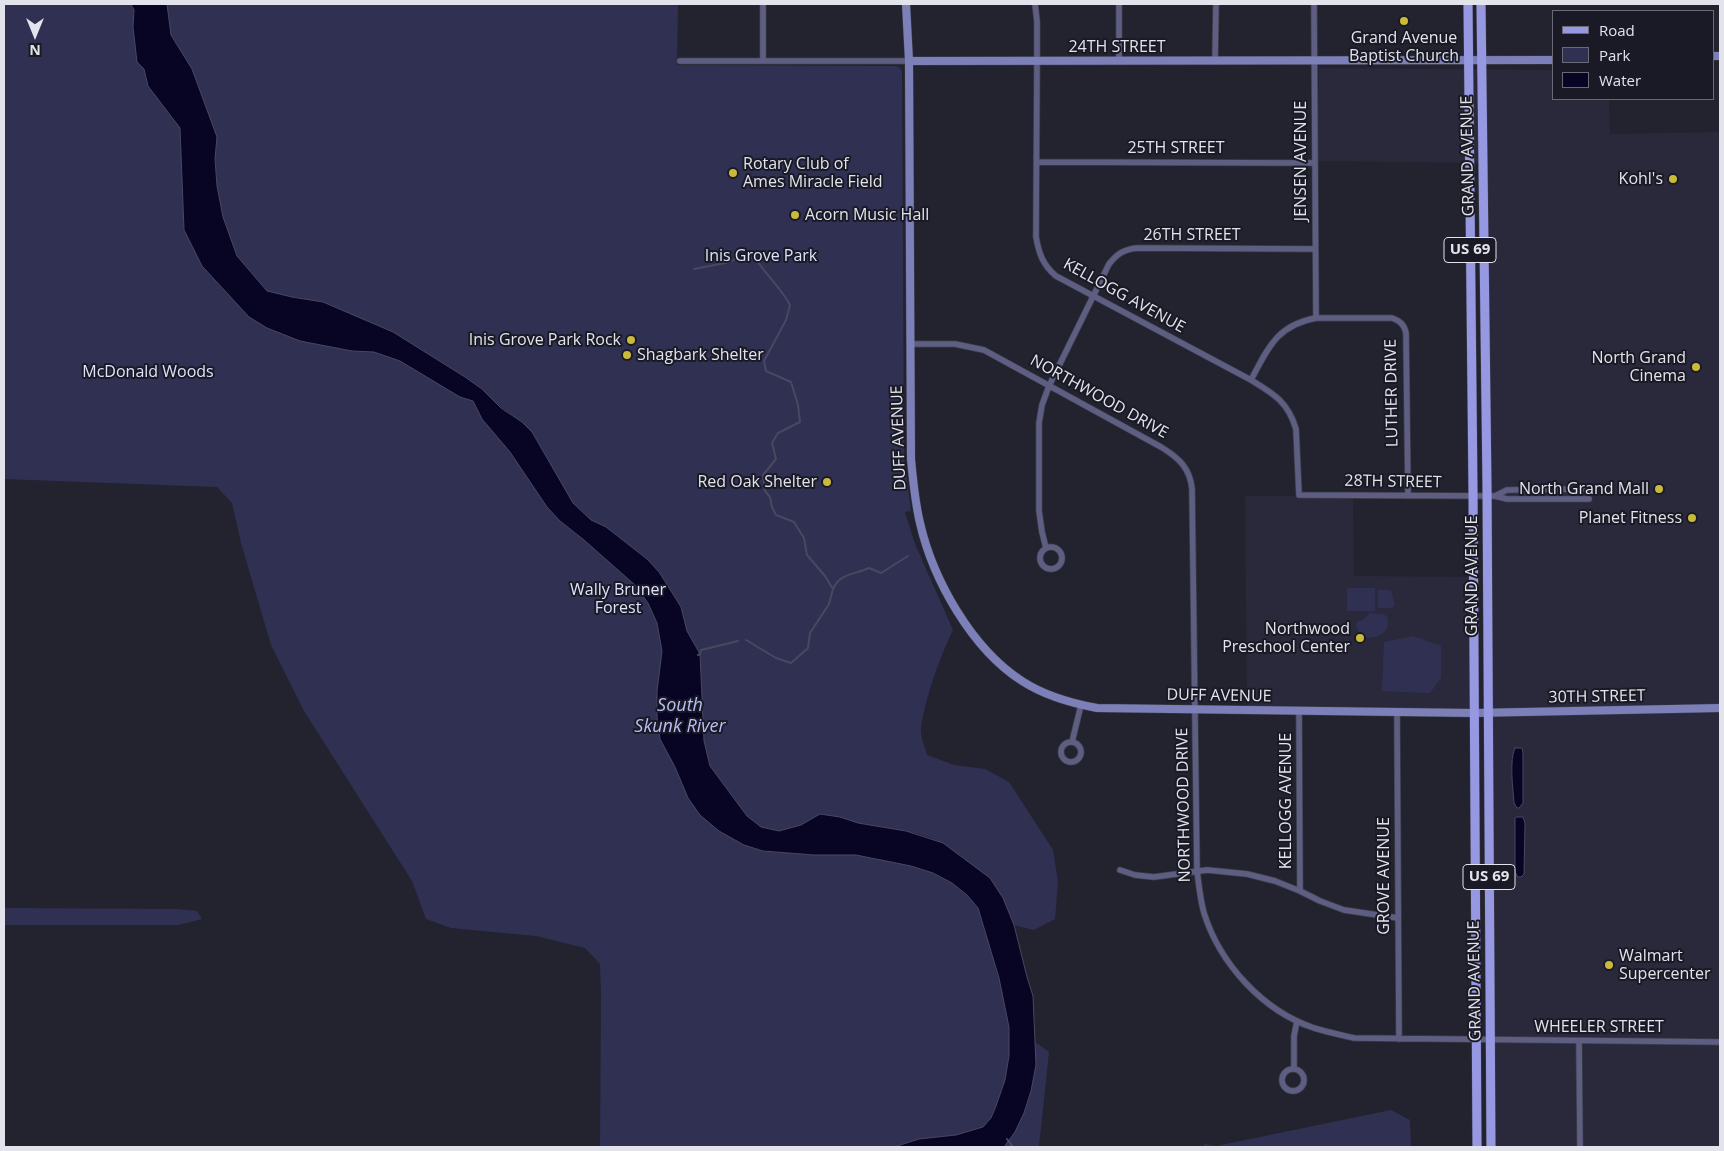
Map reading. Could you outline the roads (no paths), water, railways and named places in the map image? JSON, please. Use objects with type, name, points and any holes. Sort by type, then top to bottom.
[{"type":"main road","name":"DUFF AVENUE","points":[[906,4],[909,61],[911,459],[914,492],[920,525],[947,593],[985,649],[1008,671],[1042,692],[1066,701],[1097,708],[1474,713]]},
{"type":"main road","name":"GRAND AVENUE","points":[[1468,4],[1477,1147]]},
{"type":"main road","name":"GRAND AVENUE","points":[[1481,4],[1491,496],[1488,713],[1491,1147]]},
{"type":"main road","name":"24TH STREET","points":[[909,61],[1552,60]]},
{"type":"main road","name":"30TH STREET","points":[[1474,713],[1720,708]]},
{"type":"street","points":[[763,4],[763,61]]},
{"type":"street","name":"KELLOGG AVENUE","points":[[1035,4],[1038,61],[1036,237],[1041,260],[1056,276],[1274,394],[1282,402],[1293,419],[1298,439],[1299,495]]},
{"type":"street","points":[[1119,4],[1119,61]]},
{"type":"street","points":[[1216,4],[1216,61]]},
{"type":"street","name":"JENSEN AVENUE","points":[[1314,4],[1316,318]]},
{"type":"street","name":"24TH STREET","points":[[680,62],[909,61]]},
{"type":"street","name":"25TH STREET","points":[[1038,162],[1314,163]]},
{"type":"street","name":"26TH STREET","points":[[1046,548],[1039,511],[1039,423],[1042,405],[1049,386],[1109,264],[1127,249],[1315,249]]},
{"type":"street","name":"LUTHER DRIVE","points":[[1251,380],[1267,350],[1281,332],[1304,320],[1316,318],[1392,318],[1399,321],[1404,326],[1406,333],[1408,496]]},
{"type":"street","name":"NORTHWOOD DRIVE","points":[[910,344],[955,344],[984,350],[1173,454],[1188,470],[1192,489],[1197,872],[1204,913],[1226,958],[1245,982],[1281,1012],[1297,1022],[1314,1028],[1354,1038],[1477,1040]]},
{"type":"street","points":[[1491,496],[1507,490],[1589,489]]},
{"type":"street","name":"28TH STREET","points":[[1299,495],[1491,496]]},
{"type":"street","points":[[1491,496],[1507,499],[1589,499]]},
{"type":"street","points":[[1072,742],[1081,705]]},
{"type":"street","name":"KELLOGG AVENUE","points":[[1299,711],[1300,890]]},
{"type":"street","name":"GROVE AVENUE","points":[[1397,712],[1399,1039]]},
{"type":"street","points":[[1120,870],[1135,875],[1154,877],[1206,870],[1247,874],[1300,890],[1320,901],[1344,910],[1398,918]]},
{"type":"street","points":[[1294,1068],[1294,1036],[1297,1022]]},
{"type":"street","name":"WHEELER STREET","points":[[1477,1040],[1720,1042]]},
{"type":"street","points":[[1579,1041],[1580,1147]]},
{"type":"water","name":"South Skunk River","points":[[131,4],[167,4],[171,35],[192,69],[217,137],[215,159],[217,186],[223,217],[237,256],[267,291],[323,302],[393,332],[482,389],[501,408],[522,422],[532,432],[573,503],[591,520],[606,527],[647,559],[659,572],[681,607],[687,631],[700,654],[704,741],[710,766],[747,816],[761,827],[779,831],[801,825],[820,814],[906,831],[943,843],[990,878],[1003,898],[1014,925],[1033,996],[1036,1065],[1024,1113],[1015,1132],[1004,1147],[894,1147],[919,1139],[956,1135],[983,1127],[991,1118],[996,1106],[1005,1080],[1009,1056],[1009,1027],[999,978],[978,908],[967,895],[952,883],[933,873],[911,866],[856,855],[814,855],[763,851],[744,845],[719,831],[700,815],[688,798],[675,767],[660,739],[657,717],[657,691],[662,651],[657,623],[648,603],[635,585],[560,521],[547,507],[510,452],[482,419],[473,401],[460,397],[400,361],[374,352],[352,351],[300,341],[267,328],[249,317],[202,266],[184,230],[180,128],[148,86],[144,69],[137,62],[133,27],[134,10]]},
{"type":"water","points":[[1515,748],[1522,748],[1523,754],[1523,803],[1519,808],[1514,803],[1512,783],[1512,760]]},
{"type":"water","points":[[1523,817],[1525,823],[1524,874],[1521,877],[1518,877],[1515,872],[1515,819]]},
{"type":"waterway","points":[[694,269],[725,263],[743,256],[756,259],[790,305],[786,320],[764,361],[766,371],[791,382],[798,405],[800,422],[778,433],[772,443],[776,459],[763,475],[765,491],[770,497],[776,515],[794,522],[804,538],[807,555],[825,576],[833,589],[829,604],[810,633],[808,648],[791,663],[776,658],[746,640]]},
{"type":"waterway","points":[[833,589],[839,580],[848,575],[869,568],[881,573],[908,556]]},
{"type":"waterway","points":[[698,655],[701,650],[738,641]]},
{"type":"waterway","points":[[1007,1139],[1013,1147]]},
{"type":"place","name":"Grand Avenue Baptist Church","points":[[1404,21]]},
{"type":"place","name":"Rotary Club of Ames Miracle Field","points":[[733,173]]},
{"type":"place","name":"Kohl's","points":[[1673,179]]},
{"type":"place","name":"Acorn Music Hall","points":[[795,215]]},
{"type":"place","name":"Inis Grove Park Rock","points":[[631,340]]},
{"type":"place","name":"Shagbark Shelter","points":[[627,355]]},
{"type":"place","name":"North Grand Cinema","points":[[1696,367]]},
{"type":"place","name":"Red Oak Shelter","points":[[827,482]]},
{"type":"place","name":"North Grand Mall","points":[[1659,489]]},
{"type":"place","name":"Planet Fitness","points":[[1692,518]]},
{"type":"place","name":"Northwood Preschool Center","points":[[1360,638]]},
{"type":"place","name":"Walmart Supercenter","points":[[1609,965]]},
{"type":"park label","name":"Inis Grove Park","points":[[761,256]]},
{"type":"park label","name":"McDonald Woods","points":[[148,372]]},
{"type":"park label","name":"Wally Bruner Forest","points":[[618,599]]}]
